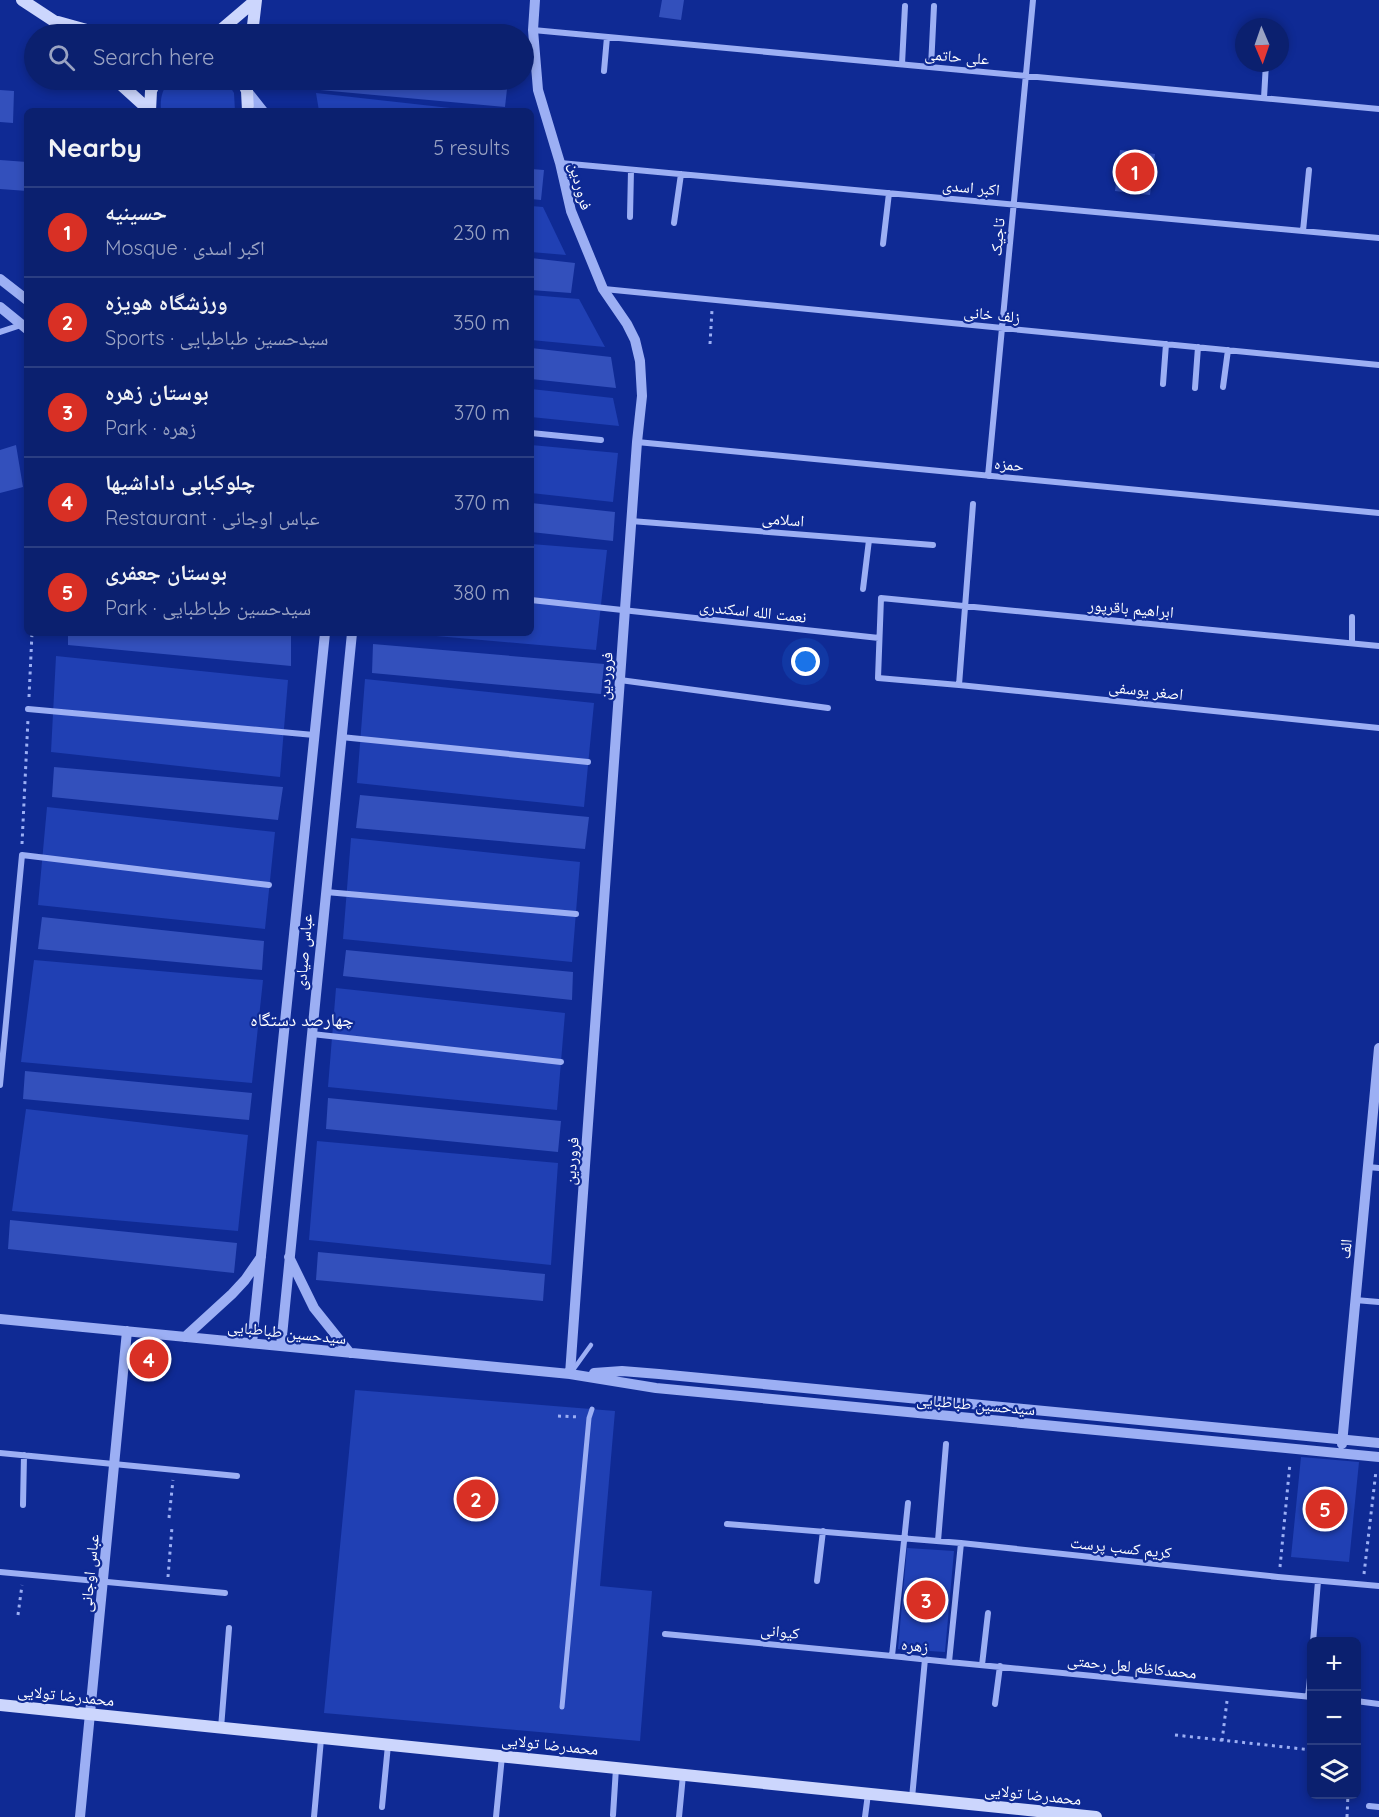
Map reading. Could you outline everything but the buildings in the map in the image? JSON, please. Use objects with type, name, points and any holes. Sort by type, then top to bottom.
[{"type":"main road","points":[[22,0],[57,24]]},
{"type":"main road","points":[[228,24],[256,0]]},
{"type":"main road","points":[[253,24],[256,0]]},
{"type":"main road","points":[[54,21],[65,24]]},
{"type":"main road","points":[[127,90],[147,108]]},
{"type":"main road","points":[[150,108],[151,90]]},
{"type":"main road","points":[[246,90],[248,108]]},
{"type":"main road","name":"محمدرضا تولایی","points":[[0,1705],[1096,1817]]},
{"type":"street","name":"فروردین","points":[[533,24],[534,0]]},
{"type":"street","name":"تاجیک","points":[[988,476],[1033,0]]},
{"type":"street","points":[[902,64],[905,6]]},
{"type":"street","points":[[931,67],[934,6]]},
{"type":"street","name":"علی حاتمی","points":[[534,30],[1379,109]]},
{"type":"street","points":[[604,71],[607,37]]},
{"type":"street","name":"فروردین","points":[[534,42],[538,90],[560,163],[571,211],[603,289],[635,340],[640,361],[642,396],[570,1374]]},
{"type":"street","points":[[1264,98],[1265,72]]},
{"type":"street","points":[[249,90],[261,108]]},
{"type":"street","name":"اکبر اسدی","points":[[560,163],[1379,238]]},
{"type":"street","points":[[630,217],[631,170]]},
{"type":"street","points":[[1303,231],[1310,170]]},
{"type":"street","points":[[674,223],[681,174]]},
{"type":"street","points":[[883,244],[889,193]]},
{"type":"street","points":[[0,279],[24,298]]},
{"type":"street","name":"زلف خانی","points":[[603,289],[1379,365]]},
{"type":"street","points":[[0,307],[24,327]]},
{"type":"street","points":[[0,332],[24,327]]},
{"type":"street","points":[[1162,384],[1166,344]]},
{"type":"street","points":[[1195,388],[1198,347]]},
{"type":"street","points":[[1223,387],[1228,350]]},
{"type":"street","points":[[534,434],[602,440]]},
{"type":"street","name":"حمزه","points":[[637,442],[1379,513]]},
{"type":"street","points":[[959,685],[973,504]]},
{"type":"street","name":"اسلامی","points":[[631,521],[933,545]]},
{"type":"street","points":[[863,590],[869,540]]},
{"type":"street","name":"ابراهیم باقرپور","points":[[879,638],[881,598],[1379,645]]},
{"type":"street","name":"نعمت الله اسکندری","points":[[534,600],[879,638]]},
{"type":"street","points":[[1352,617],[1352,643]]},
{"type":"street","name":"عباس صیادی","points":[[252,1343],[325,636]]},
{"type":"street","name":"عباس صیادی","points":[[281,1346],[352,636]]},
{"type":"street","name":"اصغر یوسفی","points":[[879,638],[878,678],[1379,728]]},
{"type":"street","points":[[620,680],[828,708]]},
{"type":"street","points":[[28,709],[314,735]]},
{"type":"street","points":[[341,736],[588,762]]},
{"type":"street","points":[[0,1085],[22,855],[269,885]]},
{"type":"street","points":[[325,892],[576,914]]},
{"type":"street","points":[[312,1034],[561,1062]]},
{"type":"street","name":"الف","points":[[1341,1454],[1355,1299],[1373,1168],[1379,1048]]},
{"type":"street","points":[[185,1337],[238,1287],[262,1254]]},
{"type":"street","points":[[289,1256],[314,1308],[350,1353]]},
{"type":"street","points":[[1355,1299],[1379,1302]]},
{"type":"street","name":"سیدحسین طباطبایی","points":[[0,1319],[570,1374],[656,1388],[1378,1457]]},
{"type":"street","name":"عباس اوجانی","points":[[80,1817],[128,1331]]},
{"type":"street","name":"سیدحسین طباطبایی","points":[[570,1374],[622,1371],[659,1374],[1379,1443]]},
{"type":"street","points":[[656,1388],[652,1379],[659,1374]]},
{"type":"street","points":[[562,1707],[592,1409]]},
{"type":"street","points":[[938,1541],[946,1444]]},
{"type":"street","points":[[0,1453],[237,1476]]},
{"type":"street","points":[[23,1505],[24,1455]]},
{"type":"street","name":"زهره","points":[[908,1503],[892,1656],[949,1662],[961,1544]]},
{"type":"street","points":[[727,1524],[961,1544]]},
{"type":"street","points":[[817,1581],[823,1531]]},
{"type":"street","name":"کریم کسب پرست","points":[[961,1544],[1379,1587]]},
{"type":"street","points":[[0,1572],[225,1593]]},
{"type":"street","points":[[1313,1637],[1318,1581]]},
{"type":"street","points":[[982,1665],[988,1612]]},
{"type":"street","points":[[221,1728],[228,1628]]},
{"type":"street","name":"کیوانی","points":[[665,1634],[892,1656]]},
{"type":"street","points":[[912,1798],[925,1659]]},
{"type":"street","name":"محمدکاظم لعل رحمتی","points":[[949,1662],[1307,1697]]},
{"type":"street","points":[[995,1704],[1000,1666]]},
{"type":"street","points":[[1361,1702],[1379,1704]]},
{"type":"street","points":[[314,1817],[321,1739]]},
{"type":"street","points":[[382,1807],[388,1745]]},
{"type":"street","points":[[496,1817],[502,1755]]},
{"type":"street","points":[[613,1815],[616,1768]]},
{"type":"street","points":[[679,1817],[683,1775]]},
{"type":"street","points":[[865,1817],[868,1794]]},
{"type":"street","points":[[1369,1806],[1379,1807]]},
{"type":"lane","points":[[570,1374],[591,1345]]},
{"type":"path","points":[[710,344],[712,299]]},
{"type":"path","points":[[22,855],[32,636]]},
{"type":"path","points":[[558,1416],[590,1418]]},
{"type":"path","points":[[1278,1577],[1292,1449]]},
{"type":"path","points":[[1363,1585],[1378,1457]]},
{"type":"path","points":[[169,1518],[174,1470]]},
{"type":"path","points":[[167,1587],[172,1527]]},
{"type":"path","points":[[18,1615],[23,1574]]},
{"type":"path","points":[[1222,1741],[1228,1689]]},
{"type":"path","points":[[1175,1736],[1307,1750]]},
{"type":"path","points":[[1347,1817],[1348,1799]]},
{"type":"shaded area","points":[[164,90],[232,90],[235,108],[161,108]]},
{"type":"shaded area","points":[[316,93],[450,108],[318,108]]},
{"type":"shaded area","points":[[534,206],[543,207],[566,255],[534,252]]},
{"type":"shaded area","points":[[534,295],[579,299],[605,347],[534,340]]},
{"type":"shaded area","points":[[534,389],[613,398],[619,426],[534,417]]},
{"type":"shaded area","points":[[534,445],[618,453],[613,502],[534,493]]},
{"type":"shaded area","points":[[534,544],[607,550],[596,650],[436,636],[534,636]]},
{"type":"shaded area","points":[[56,656],[288,680],[280,777],[51,752]]},
{"type":"shaded area","points":[[365,679],[594,703],[584,807],[357,783]]},
{"type":"shaded area","points":[[47,807],[275,832],[265,929],[38,905]]},
{"type":"shaded area","points":[[351,838],[580,862],[572,962],[343,939]]},
{"type":"shaded area","points":[[34,960],[263,980],[252,1083],[21,1062]]},
{"type":"shaded area","points":[[336,988],[565,1013],[557,1110],[328,1087]]},
{"type":"shaded area","points":[[26,1109],[248,1135],[238,1231],[12,1211]]},
{"type":"shaded area","points":[[317,1141],[558,1163],[551,1265],[309,1240]]},
{"type":"shaded area","points":[[355,1390],[615,1411],[600,1586],[652,1591],[640,1741],[324,1713]]},
{"type":"shaded area","points":[[1301,1457],[1359,1462],[1349,1562],[1291,1557]]},
{"type":"shaded area","points":[[907,1548],[954,1551],[945,1652],[898,1649]]},
{"type":"place","name":"حسینیه","points":[[1135,172]]},
{"type":"place","name":"چلوکبابی داداشیها","points":[[149,1359]]},
{"type":"place","name":"ورزشگاه هویزه","points":[[476,1499]]},
{"type":"place","name":"بوستان جعفری","points":[[1325,1509]]},
{"type":"place","name":"بوستان زهره","points":[[926,1600]]},
{"type":"district","name":"چهارصد دستگاه","points":[[302,1019]]}]
